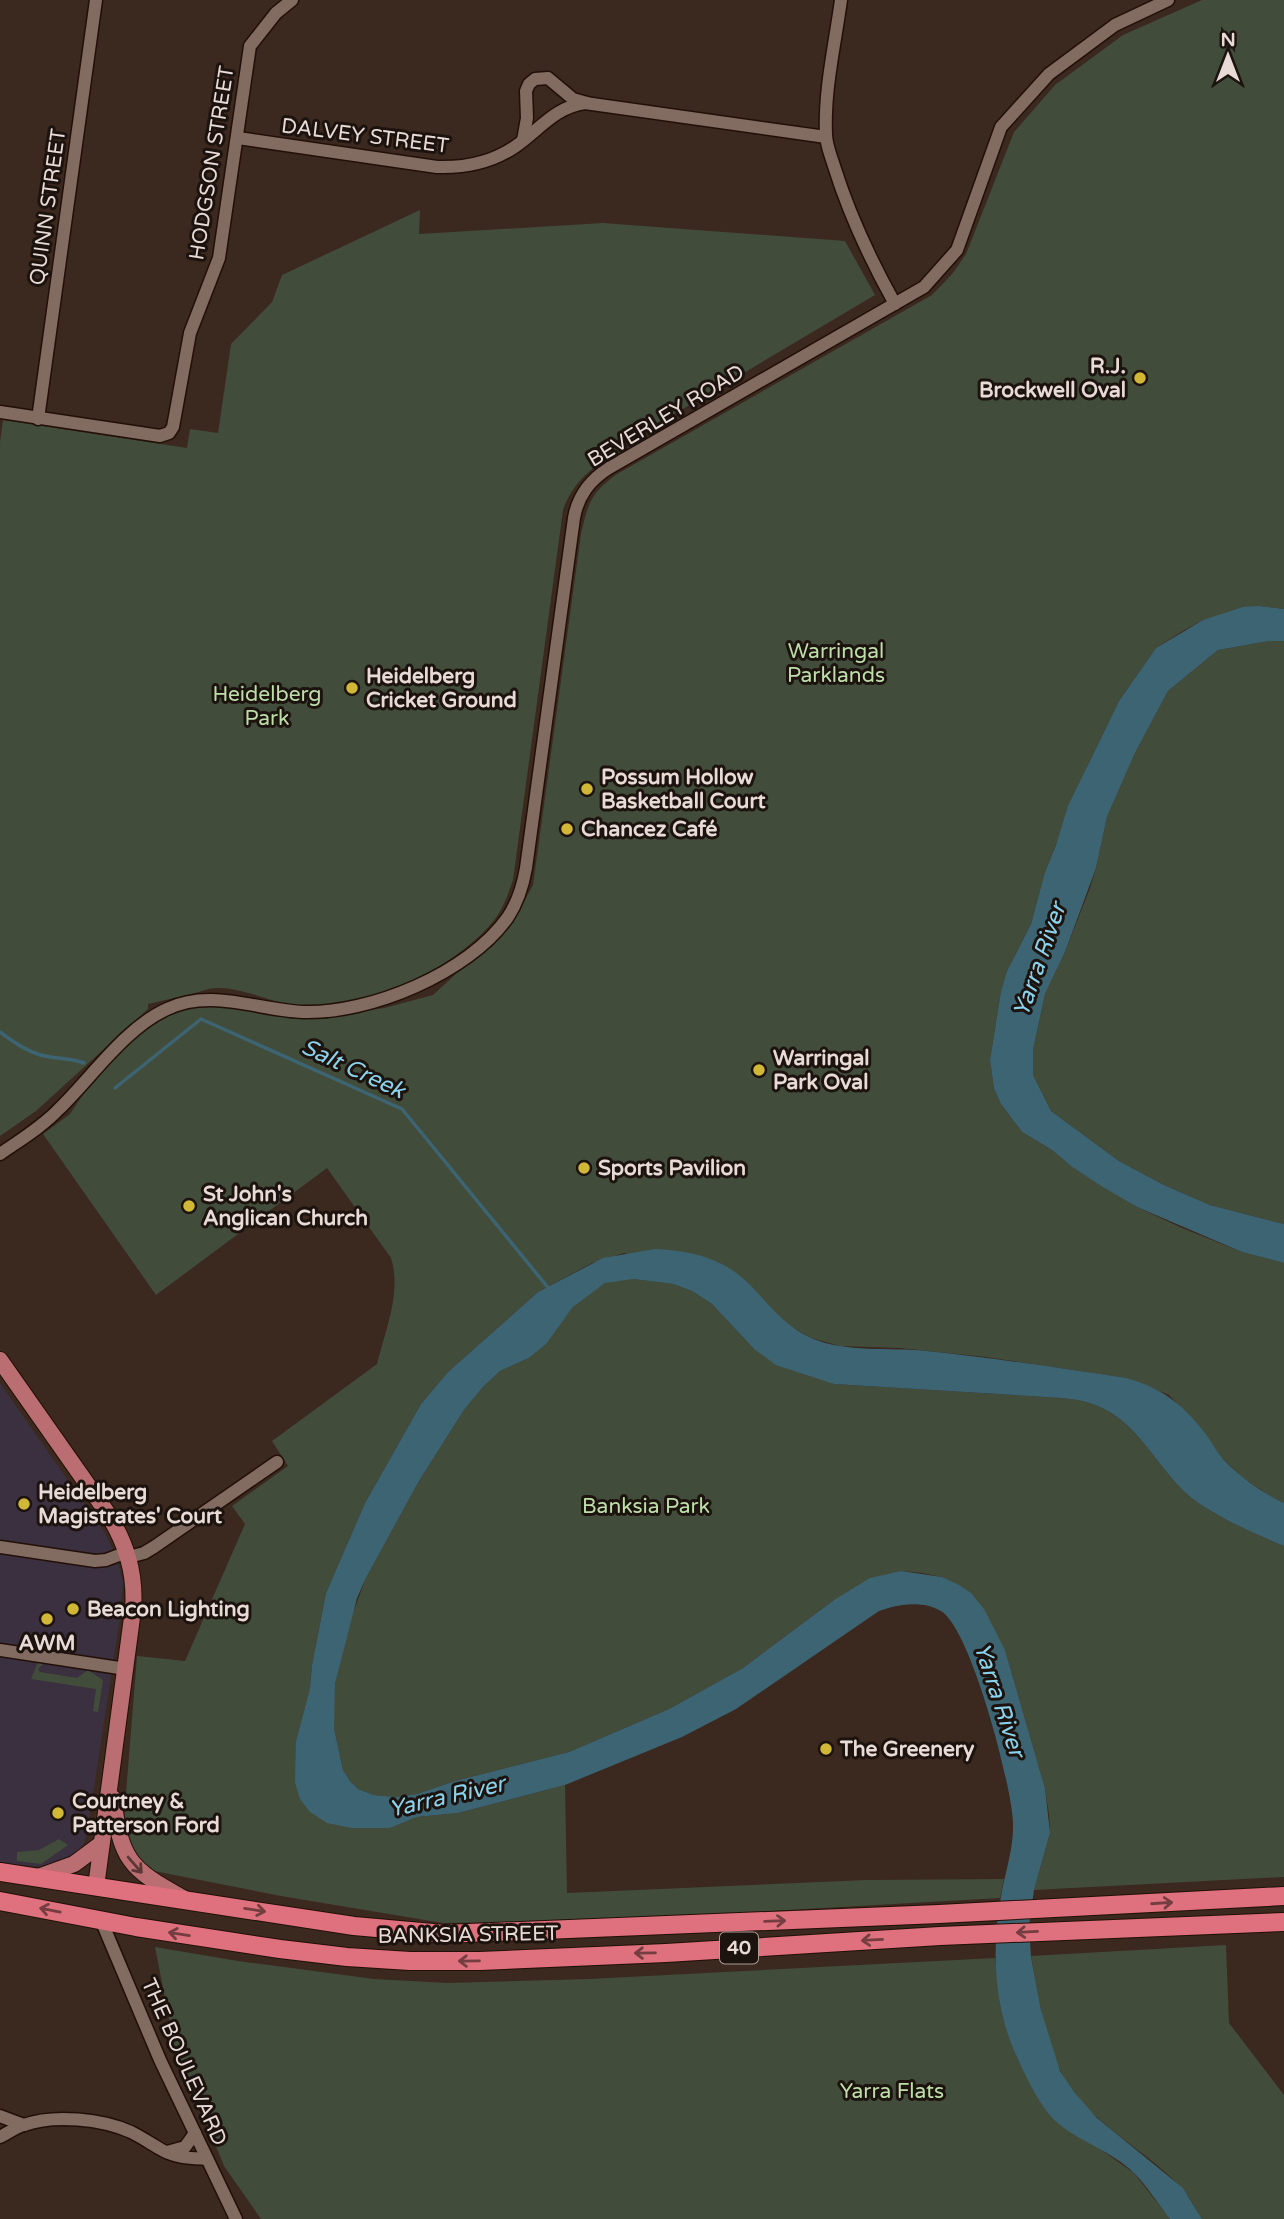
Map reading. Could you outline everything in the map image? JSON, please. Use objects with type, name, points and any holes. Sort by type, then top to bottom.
[{"type":"highway","name":"BANKSIA STREET","points":[[0,1872],[376,1929],[452,1934],[1094,1907],[1279,1896]]},
{"type":"highway","points":[[96,1887],[101,1920]]},
{"type":"highway","name":"BANKSIA STREET","points":[[0,1901],[280,1949],[410,1961],[480,1961],[666,1953],[940,1936],[1280,1922]]},
{"type":"main road","points":[[0,1360],[106,1511],[128,1555],[133,1575],[134,1601],[126,1669],[96,1887]]},
{"type":"main road","points":[[110,1778],[119,1836],[128,1859],[148,1878],[188,1900]]},
{"type":"main road","points":[[36,1878],[65,1868],[101,1844]]},
{"type":"street","name":"QUINN STREET","points":[[38,419],[96,0]]},
{"type":"street","name":"HODGSON STREET","points":[[38,419],[160,436],[169,433],[173,427],[190,333],[219,258],[250,46],[276,13],[292,0]]},
{"type":"street","points":[[841,0],[827,95],[826,137],[839,181],[857,226],[877,272],[895,304]]},
{"type":"street","name":"BEVERLEY ROAD","points":[[0,1154],[57,1112],[111,1053],[154,1016],[177,1005],[194,1000],[233,1002],[305,1012],[364,1005],[425,982],[475,950],[495,933],[515,905],[527,868],[574,518],[581,495],[591,482],[609,467],[924,287],[957,250],[1001,127],[1049,74],[1115,25],[1168,0]]},
{"type":"street","name":"DALVEY STREET","points":[[523,140],[527,118],[527,89],[535,79],[548,78],[573,99],[589,103],[826,137]]},
{"type":"street","name":"DALVEY STREET","points":[[238,138],[450,167],[494,158],[523,140],[557,113],[577,104],[589,103]]},
{"type":"street","points":[[0,412],[38,419]]},
{"type":"street","points":[[0,1547],[95,1561],[144,1553],[278,1462]]},
{"type":"street","points":[[0,1650],[126,1669]]},
{"type":"street","name":"THE BOULEVARD","points":[[101,1920],[160,2060],[236,2219]]},
{"type":"street","points":[[0,2116],[24,2124]]},
{"type":"street","points":[[0,2137],[24,2124],[64,2119],[89,2121],[130,2132],[166,2152],[207,2159]]},
{"type":"street","points":[[166,2152],[185,2147],[195,2133]]},
{"type":"shaded area","points":[[0,1383],[105,1533],[117,1558],[123,1582],[120,1618],[87,1834],[73,1858],[53,1868],[0,1863]]},
{"type":"green space","name":"Warringal Parklands","points":[[1202,0],[1284,0],[1284,609],[1259,606],[1203,620],[1181,632],[1156,648],[1119,701],[1087,767],[1045,872],[1031,924],[1007,971],[1001,991],[990,1060],[994,1089],[1001,1104],[1022,1132],[1052,1150],[1072,1167],[1137,1207],[1182,1228],[1242,1252],[1284,1263],[1284,1503],[1243,1478],[1221,1457],[1207,1436],[1169,1395],[1127,1378],[986,1357],[899,1348],[840,1346],[811,1338],[785,1323],[754,1289],[624,1253],[592,1263],[538,1292],[448,1372],[421,1404],[365,1503],[326,1593],[310,1688],[296,1741],[390,1828],[417,1817],[458,1813],[565,1785],[567,1893],[866,1880],[1004,1879],[1000,1898],[667,1917],[443,1923],[281,1896],[154,1871],[141,1861],[132,1849],[124,1818],[137,1656],[185,1661],[245,1524],[232,1506],[288,1466],[272,1441],[377,1364],[394,1298],[394,1271],[391,1258],[327,1168],[156,1295],[43,1134],[70,1114],[84,1093],[117,1056],[145,1030],[166,1016],[189,1007],[212,1006],[287,1016],[323,1017],[384,1008],[433,995],[493,945],[514,920],[533,885],[581,534],[589,506],[596,493],[617,474],[932,295],[953,273],[966,254],[1014,132],[1055,85],[1123,35]]},
{"type":"green space","name":"Heidelberg Park","points":[[420,210],[419,234],[603,223],[845,241],[875,295],[617,446],[619,452],[592,469],[572,491],[563,510],[513,880],[495,919],[478,937],[456,955],[404,985],[348,1003],[320,1007],[295,1006],[236,990],[216,988],[148,1004],[148,1009],[36,1111],[0,1136],[0,442],[3,420],[187,448],[190,429],[218,433],[231,344],[272,302],[282,275]]},
{"type":"green space","points":[[1284,641],[1284,1224],[1210,1205],[1119,1161],[1051,1111],[1033,1075],[1033,1050],[1045,994],[1090,888],[1107,817],[1135,753],[1168,691],[1218,650]]},
{"type":"green space","name":"Banksia Park","points":[[621,1279],[673,1284],[692,1291],[712,1304],[754,1349],[834,1384],[1058,1398],[1079,1400],[1098,1406],[1127,1425],[1172,1478],[1197,1502],[1251,1532],[1284,1546],[1284,1877],[1034,1890],[1050,1833],[1049,1815],[1045,1788],[1005,1650],[942,1577],[901,1571],[834,1600],[743,1668],[669,1709],[569,1752],[455,1781],[417,1794],[395,1797],[374,1795],[358,1789],[343,1770],[333,1714],[335,1684],[351,1618],[366,1578],[419,1481],[464,1410],[482,1388],[500,1371],[529,1358],[545,1344],[573,1307],[588,1294],[605,1283]]},
{"type":"green space","points":[[38,1662],[43,1664],[38,1669],[40,1672],[77,1678],[88,1670],[103,1680],[98,1712],[93,1711],[96,1689],[31,1679]]},
{"type":"green space","points":[[59,1839],[68,1845],[41,1864],[17,1861],[17,1852],[39,1850]]},
{"type":"green space","points":[[1226,1945],[1229,2023],[1284,2095],[1284,2219],[1202,2219],[1181,2187],[1085,2106],[1072,2090],[1055,2059],[1042,2016],[1031,1956]]},
{"type":"green space","name":"Yarra Flats","points":[[155,1947],[374,1979],[448,1983],[589,1979],[995,1958],[998,1985],[1017,2057],[1030,2081],[1100,2149],[1134,2173],[1170,2219],[261,2219],[224,2166],[174,2044]]},
{"type":"water","name":"Yarra River","points":[[1243,607],[1284,609],[1284,641],[1218,650],[1168,691],[1135,753],[1107,817],[1096,868],[1065,952],[1045,994],[1033,1050],[1033,1075],[1051,1111],[1119,1161],[1210,1205],[1284,1224],[1284,1263],[1242,1252],[1137,1207],[1072,1167],[1052,1150],[1022,1132],[1001,1104],[994,1089],[990,1060],[1001,991],[1007,971],[1031,924],[1045,872],[1068,806],[1119,701],[1156,648],[1203,620]]},
{"type":"water","name":"Yarra River","points":[[655,1249],[684,1252],[722,1264],[744,1279],[787,1323],[802,1334],[824,1343],[853,1348],[927,1351],[1027,1363],[1140,1382],[1173,1400],[1191,1416],[1236,1472],[1284,1503],[1284,1546],[1251,1532],[1197,1502],[1172,1478],[1127,1425],[1098,1406],[1079,1400],[1058,1398],[834,1384],[776,1365],[754,1349],[712,1304],[692,1291],[673,1284],[633,1279],[605,1283],[573,1307],[546,1344],[529,1358],[500,1371],[464,1410],[419,1481],[366,1578],[357,1598],[335,1684],[334,1728],[343,1770],[358,1789],[374,1795],[395,1797],[417,1794],[455,1781],[569,1752],[669,1709],[743,1668],[834,1600],[870,1578],[901,1571],[942,1577],[959,1585],[971,1593],[984,1609],[1005,1650],[1045,1788],[1050,1833],[1034,1890],[1029,1926],[1031,1957],[1041,2010],[1060,2071],[1097,2118],[1183,2188],[1202,2219],[1170,2219],[1126,2166],[1059,2124],[1041,2102],[1017,2057],[1003,2019],[996,1957],[998,1916],[1012,1841],[1011,1804],[998,1744],[977,1676],[953,1624],[941,1611],[926,1605],[910,1604],[879,1611],[736,1709],[682,1737],[565,1785],[458,1813],[417,1817],[390,1828],[352,1828],[327,1823],[310,1812],[300,1799],[295,1782],[296,1741],[310,1688],[326,1593],[365,1503],[421,1404],[448,1372],[538,1292],[603,1258]]},
{"type":"waterway","name":"Salt Creek","points":[[115,1088],[201,1019],[402,1109],[550,1290]]},
{"type":"waterway","name":"Salt Creek","points":[[0,1032],[33,1052],[84,1063]]},
{"type":"place","name":"R.J. Brockwell Oval","points":[[1140,378]]},
{"type":"place","name":"Heidelberg Cricket Ground","points":[[352,688]]},
{"type":"place","name":"Possum Hollow Basketball Court","points":[[587,789]]},
{"type":"place","name":"Chancez Café","points":[[567,829]]},
{"type":"place","name":"Warringal Park Oval","points":[[759,1070]]},
{"type":"place","name":"Sports Pavilion","points":[[584,1168]]},
{"type":"place","name":"St John's Anglican Church","points":[[189,1206]]},
{"type":"place","name":"Heidelberg Magistrates' Court","points":[[24,1504]]},
{"type":"place","name":"Beacon Lighting","points":[[73,1609]]},
{"type":"place","name":"AWM","points":[[47,1619]]},
{"type":"place","name":"The Greenery","points":[[826,1749]]},
{"type":"place","name":"Courtney & Patterson Ford","points":[[58,1813]]}]
